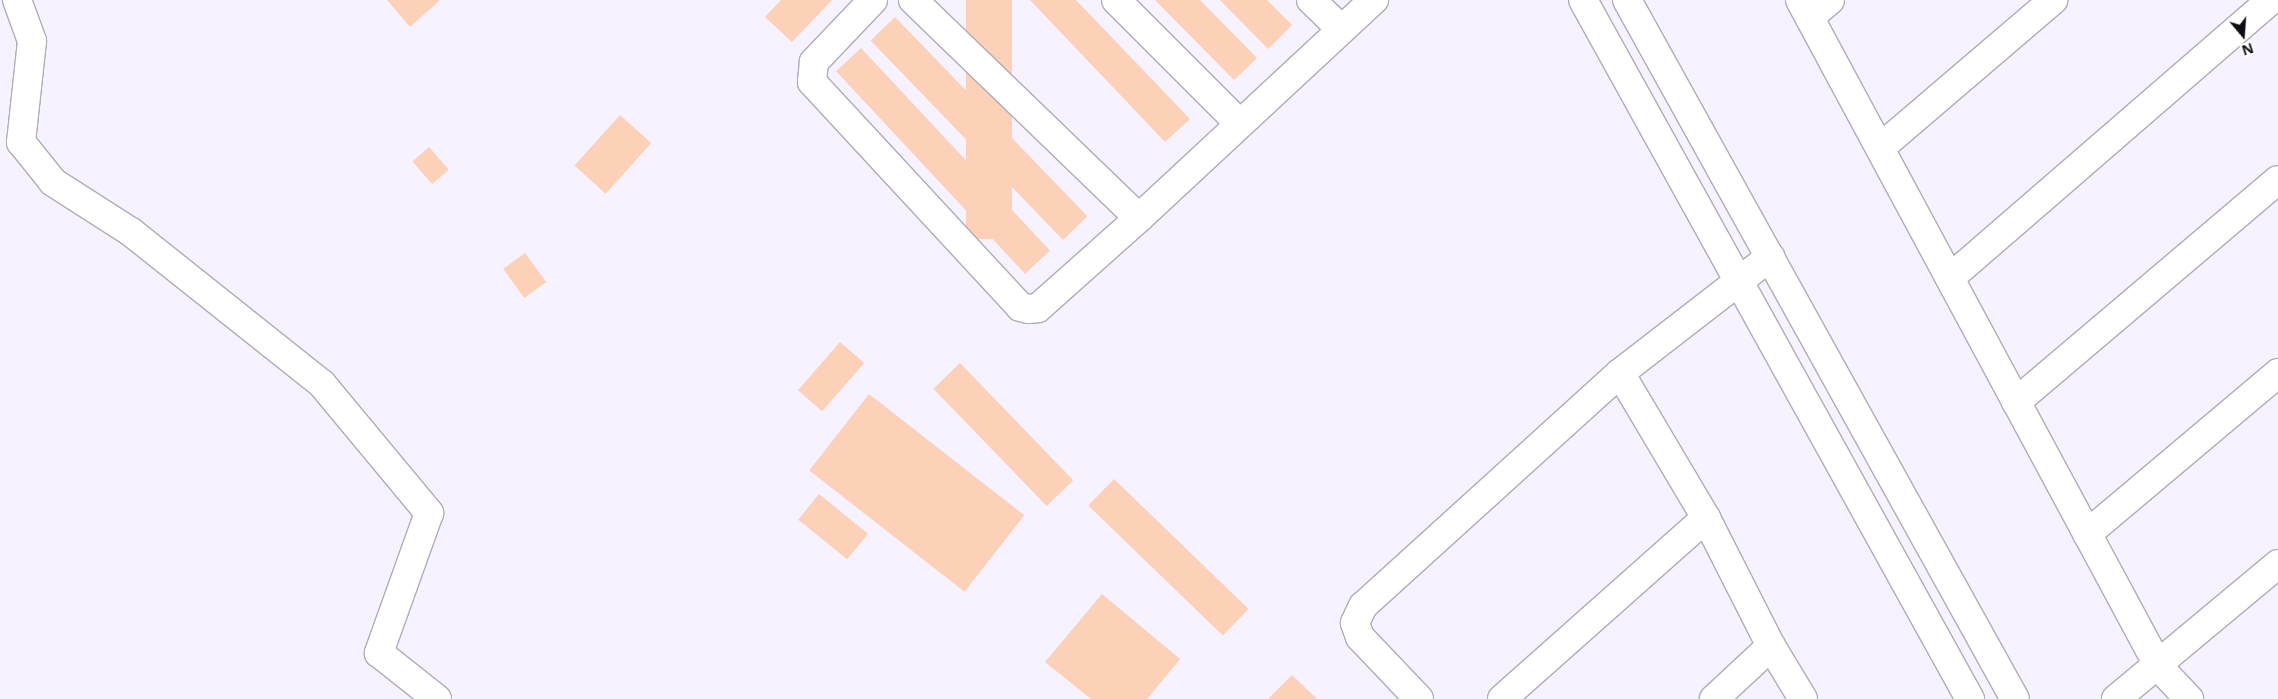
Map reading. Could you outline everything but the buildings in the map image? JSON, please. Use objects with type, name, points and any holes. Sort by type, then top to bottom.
[{"type":"street","points":[[17,0],[32,41],[21,142],[53,182],[131,232],[322,384],[429,513],[379,653],[437,699]]},
{"type":"street","points":[[873,0],[814,62],[812,82],[1020,307],[1038,308],[1139,218],[1374,0]]},
{"type":"street","points":[[913,0],[1139,218]]},
{"type":"street","points":[[1116,0],[1240,124]]},
{"type":"street","points":[[1311,0],[1341,29]]},
{"type":"street","points":[[1583,0],[1970,699]]},
{"type":"street","points":[[1627,0],[2015,699]]},
{"type":"street","points":[[1830,0],[1805,9],[2158,666],[2189,699]]},
{"type":"street","points":[[1880,148],[2053,0]]},
{"type":"street","points":[[1950,278],[2271,0]]},
{"type":"street","points":[[2016,402],[2278,180]]},
{"type":"street","points":[[1419,699],[1360,637],[1355,623],[1363,606],[1620,372],[1770,258]]},
{"type":"street","points":[[1620,372],[1706,518],[1771,646],[1803,699]]},
{"type":"street","points":[[2088,534],[2278,373]]},
{"type":"street","points":[[1502,699],[1706,518]]},
{"type":"street","points":[[2116,699],[2158,666],[2278,564]]},
{"type":"street","points":[[1714,699],[1771,646]]}]
